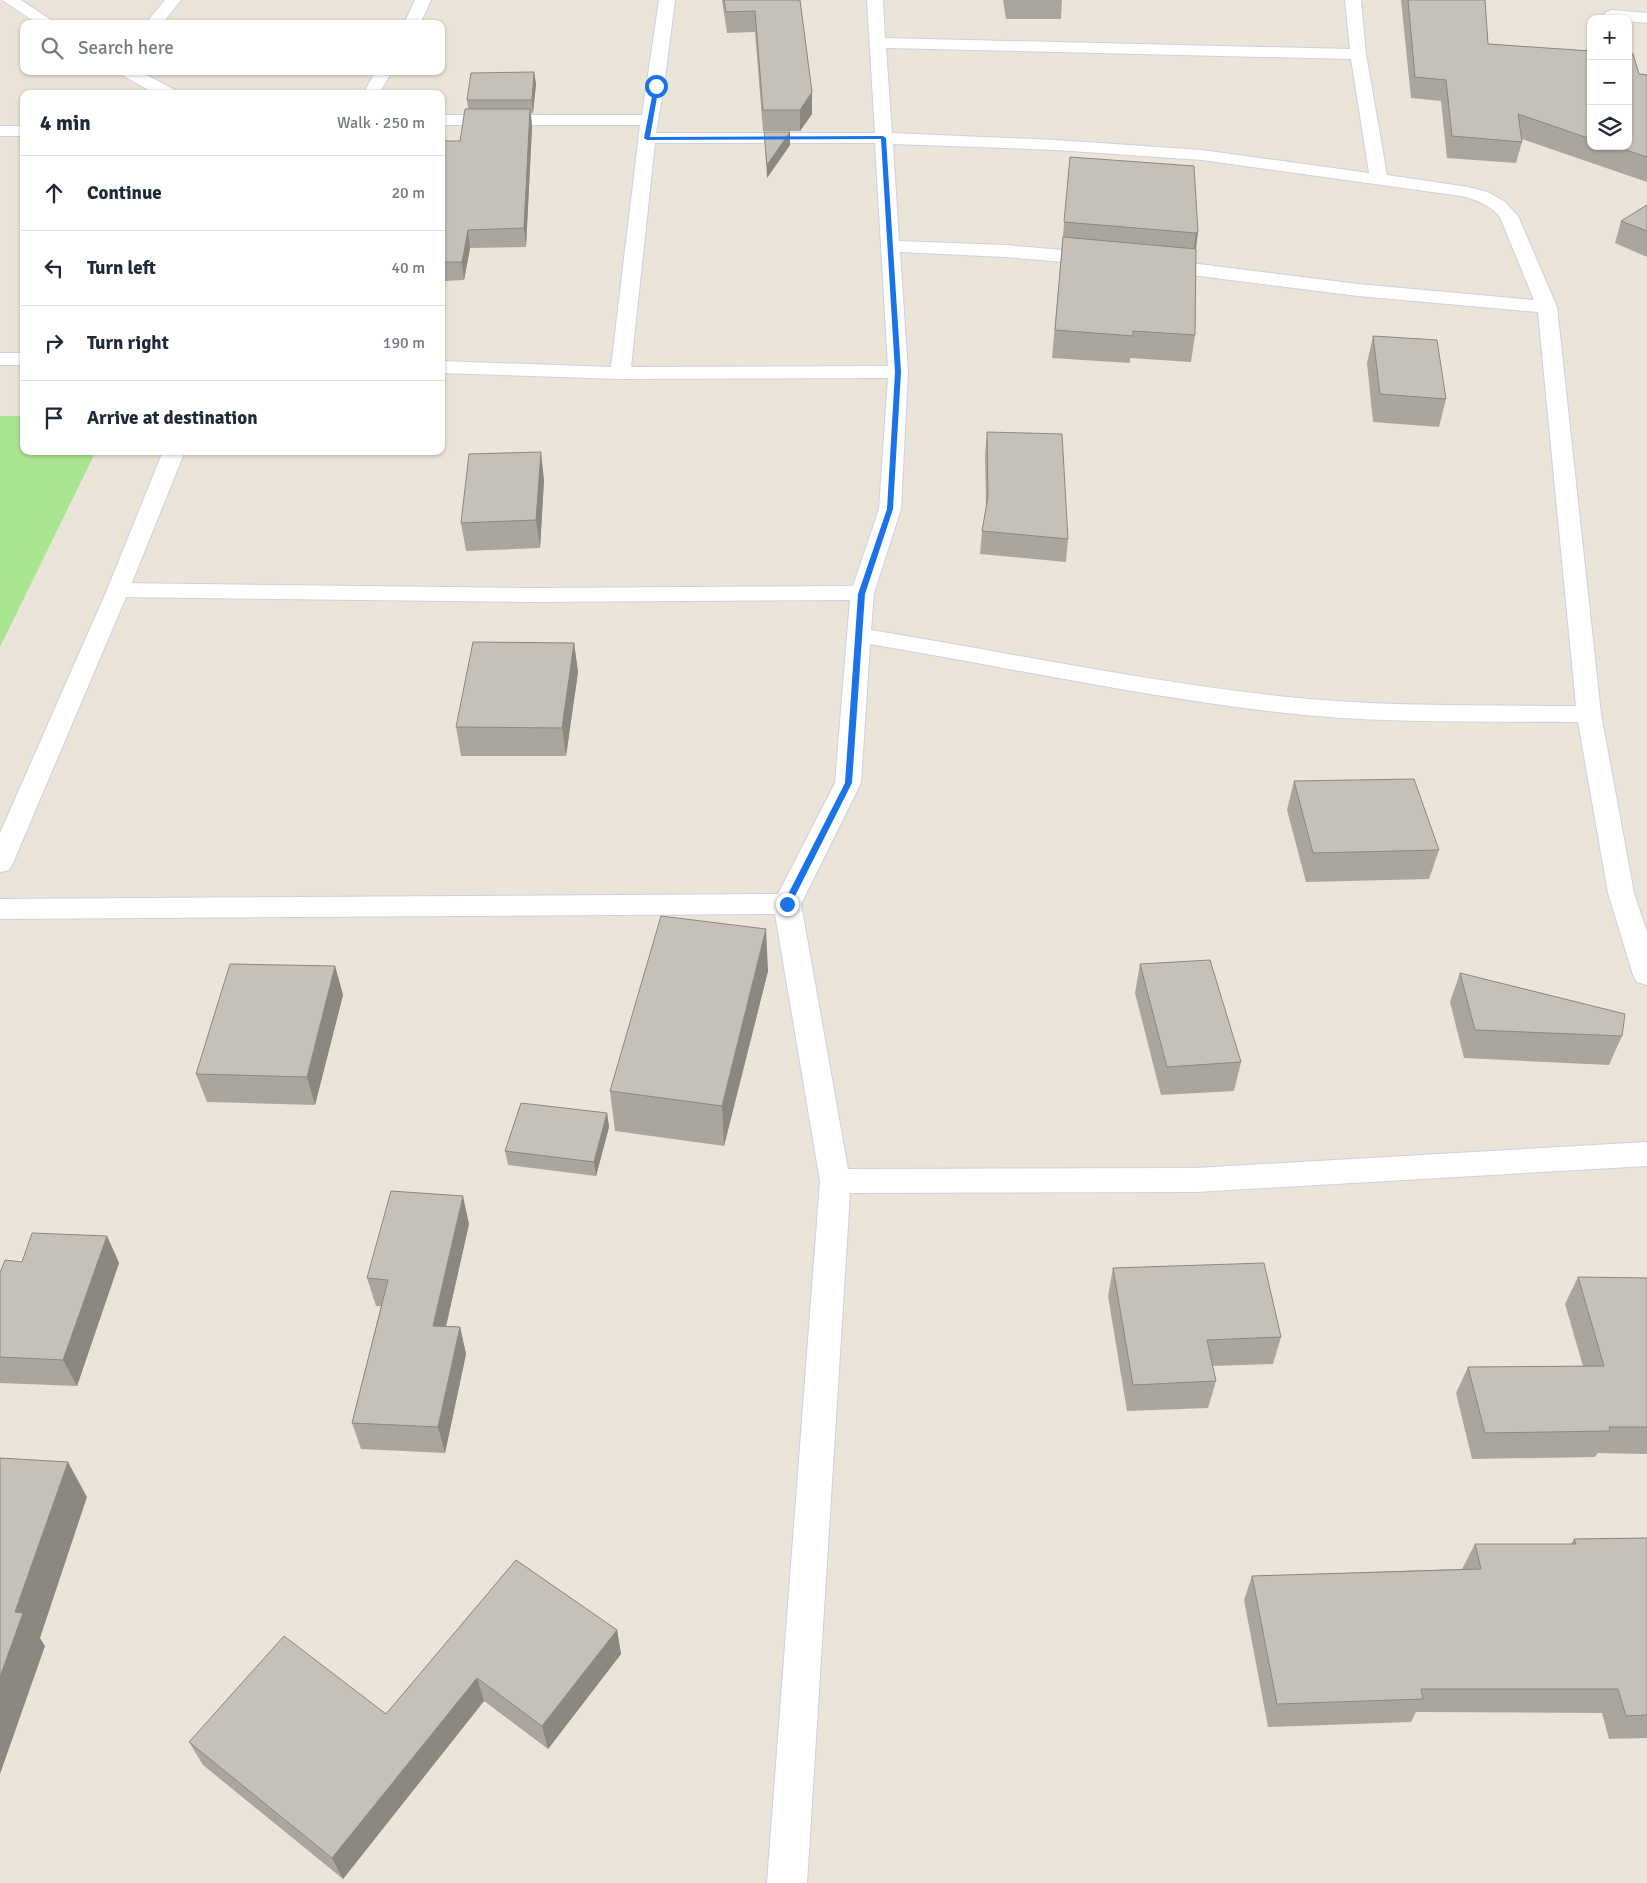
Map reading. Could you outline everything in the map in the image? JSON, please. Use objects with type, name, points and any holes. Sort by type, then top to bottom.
[{"type":"street","points":[[10,0],[42,20]]},
{"type":"street","points":[[156,20],[173,0]]},
{"type":"street","points":[[414,20],[423,0]]},
{"type":"street","points":[[620,373],[648,129],[656,86],[667,0]]},
{"type":"street","points":[[787,1883],[835,1181],[787,904],[848,783],[862,594],[890,509],[898,372],[875,0]]},
{"type":"street","points":[[1353,0],[1358,54],[1379,179]]},
{"type":"street","points":[[1632,17],[1647,18]]},
{"type":"street","points":[[877,43],[1358,54]]},
{"type":"street","points":[[133,75],[162,90]]},
{"type":"street","points":[[373,90],[382,75]]},
{"type":"street","points":[[445,120],[1056,145],[1202,155],[1477,194],[1502,206],[1509,216],[1547,308],[1589,714],[1621,893],[1647,975]]},
{"type":"street","points":[[0,131],[20,130]]},
{"type":"street","points":[[890,246],[1005,251],[1119,261]]},
{"type":"street","points":[[1138,263],[1186,267],[1358,290],[1547,308]]},
{"type":"street","points":[[0,359],[20,359]]},
{"type":"street","points":[[445,367],[620,373],[898,372]]},
{"type":"street","points":[[0,864],[118,590],[172,455]]},
{"type":"street","points":[[118,590],[531,595],[862,594]]},
{"type":"street","points":[[859,635],[1180,690],[1278,704],[1390,712],[1589,714]]},
{"type":"street","points":[[0,909],[787,904]]},
{"type":"street","points":[[835,1181],[1196,1180],[1647,1154]]},
{"type":"green space","points":[[0,416],[20,416],[20,455],[94,455],[0,647]]},
{"type":"building","points":[[724,0],[800,0],[812,92],[800,110],[763,110],[755,11],[726,12]]},
{"type":"building","points":[[1408,0],[1485,0],[1488,44],[1587,51],[1587,138],[1518,114],[1522,142],[1452,136],[1446,80],[1415,77]]},
{"type":"building","points":[[1632,54],[1639,74],[1647,75],[1647,157],[1626,150],[1632,150]]},
{"type":"building","points":[[534,72],[532,100],[467,100],[471,73]]},
{"type":"building","points":[[465,109],[530,109],[524,228],[468,230],[462,262],[445,262],[445,141],[460,141]]},
{"type":"building","points":[[764,132],[790,132],[767,165]]},
{"type":"building","points":[[1070,157],[1194,166],[1198,232],[1064,222]]},
{"type":"building","points":[[1647,205],[1647,231],[1621,221]]},
{"type":"building","points":[[1063,237],[1196,249],[1195,335],[1133,331],[1133,336],[1055,330]]},
{"type":"building","points":[[1373,336],[1437,340],[1446,399],[1380,394]]},
{"type":"building","points":[[987,432],[1062,434],[1068,539],[982,531],[988,497]]},
{"type":"building","points":[[541,452],[536,520],[461,523],[469,454]]},
{"type":"building","points":[[473,642],[574,643],[562,728],[456,727]]},
{"type":"building","points":[[1414,779],[1439,850],[1313,853],[1294,781]]},
{"type":"building","points":[[661,916],[766,929],[722,1106],[610,1091]]},
{"type":"building","points":[[1210,960],[1241,1062],[1167,1067],[1140,964]]},
{"type":"building","points":[[230,964],[335,966],[307,1077],[196,1074]]},
{"type":"building","points":[[1460,973],[1625,1014],[1622,1036],[1475,1030]]},
{"type":"building","points":[[521,1103],[607,1113],[594,1162],[505,1151]]},
{"type":"building","points":[[391,1191],[463,1196],[433,1326],[460,1327],[438,1427],[352,1423],[388,1280],[367,1278]]},
{"type":"building","points":[[32,1233],[107,1236],[63,1360],[0,1357],[0,1273],[5,1260],[22,1262]]},
{"type":"building","points":[[1264,1263],[1281,1337],[1207,1340],[1216,1381],[1133,1385],[1113,1268]]},
{"type":"building","points":[[1578,1277],[1647,1278],[1647,1427],[1609,1427],[1610,1431],[1485,1433],[1468,1367],[1604,1366]]},
{"type":"building","points":[[0,1458],[68,1462],[15,1612],[23,1613],[0,1677]]},
{"type":"building","points":[[1647,1538],[1647,1715],[1626,1716],[1618,1689],[1421,1689],[1423,1699],[1277,1704],[1252,1576],[1481,1569],[1475,1544],[1576,1544],[1574,1539]]},
{"type":"building","points":[[516,1560],[617,1630],[542,1726],[477,1678],[332,1858],[189,1742],[284,1636],[386,1714]]},
{"type":"route","points":[[656,86],[647,138],[883,138],[898,372],[890,509],[862,594],[848,783],[787,904]]}]
